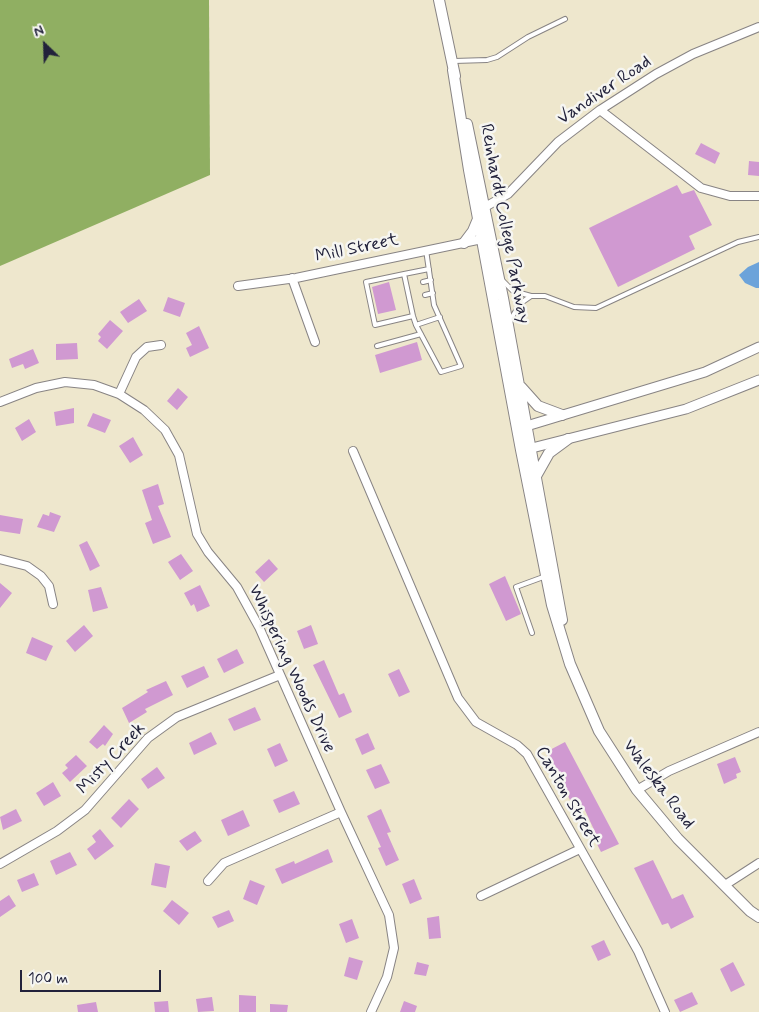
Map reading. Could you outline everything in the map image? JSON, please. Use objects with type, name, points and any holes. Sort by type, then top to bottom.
[{"type":"main road","name":"Reinhardt College Parkway","points":[[439,0],[482,239],[508,324],[519,385],[522,428]]},
{"type":"main road","name":"Reinhardt College Parkway","points":[[452,66],[485,207],[493,274]]},
{"type":"main road","points":[[464,243],[473,231],[478,218]]},
{"type":"main road","points":[[493,274],[526,449]]},
{"type":"main road","points":[[519,385],[538,406],[562,415]]},
{"type":"main road","points":[[536,476],[549,453],[568,439]]},
{"type":"main road","name":"Waleska Road","points":[[526,449],[536,476],[566,648]]},
{"type":"main road","name":"Waleska Road","points":[[526,449],[546,576],[566,648],[595,723],[612,754],[637,790],[678,839],[759,917]]},
{"type":"street","name":"Vandiver Road","points":[[485,207],[508,194],[558,142],[600,110],[656,74],[693,54],[759,27]]},
{"type":"street","points":[[600,110],[702,188],[730,196],[759,196]]},
{"type":"street","name":"Mill Street","points":[[238,286],[292,278],[482,239]]},
{"type":"street","points":[[292,278],[315,342]]},
{"type":"street","points":[[118,394],[136,357],[147,347],[161,345]]},
{"type":"street","points":[[522,428],[705,372],[759,347]]},
{"type":"street","points":[[526,449],[702,404],[759,380]]},
{"type":"street","name":"Whispering Woods Drive","points":[[0,402],[36,388],[65,382],[94,385],[118,394],[144,410],[165,430],[179,455],[197,534],[208,552],[237,587],[259,628],[389,915],[394,948],[387,977],[370,1012]]},
{"type":"street","name":"Canton Street","points":[[353,451],[458,698],[476,722],[517,745],[527,754],[638,952],[665,1012]]},
{"type":"street","points":[[0,559],[27,566],[41,576],[49,586],[53,604]]},
{"type":"street","name":"Misty Creek","points":[[0,864],[57,831],[85,810],[148,738],[177,717],[280,674]]},
{"type":"street","points":[[637,790],[669,771],[759,732]]},
{"type":"street","points":[[208,881],[224,863],[341,812]]},
{"type":"street","points":[[481,896],[580,849]]},
{"type":"street","points":[[725,885],[759,863]]},
{"type":"lane","points":[[452,66],[497,57],[528,37],[565,19]]},
{"type":"lane","points":[[493,274],[519,294],[545,296],[574,307],[596,308],[738,242],[759,237]]},
{"type":"lane","points":[[404,274],[409,285],[416,325],[441,372],[461,366],[434,305],[426,250]]},
{"type":"lane","points":[[413,316],[376,325],[366,282],[429,269]]},
{"type":"lane","points":[[423,282],[431,280]]},
{"type":"lane","points":[[425,295],[433,293]]},
{"type":"lane","points":[[508,324],[517,308],[531,296]]},
{"type":"lane","points":[[427,306],[434,305]]},
{"type":"lane","points":[[412,310],[417,309]]},
{"type":"lane","points":[[416,325],[440,317]]},
{"type":"lane","points":[[377,346],[421,334]]},
{"type":"lane","points":[[532,633],[516,587],[546,576]]},
{"type":"green space","points":[[0,0],[209,0],[210,175],[0,266]]},
{"type":"water","points":[[759,262],[759,288],[756,288],[745,283],[739,275],[748,267]]},
{"type":"building","points":[[701,143],[720,153],[715,164],[695,154]]},
{"type":"building","points":[[749,161],[759,162],[759,176],[748,175]]},
{"type":"building","points":[[677,185],[682,194],[694,190],[712,225],[689,236],[695,249],[618,287],[589,228]]},
{"type":"building","points":[[389,282],[396,310],[378,314],[372,287]]},
{"type":"building","points":[[168,297],[185,303],[180,317],[163,311]]},
{"type":"building","points":[[139,299],[147,311],[128,323],[120,312]]},
{"type":"building","points":[[110,320],[123,331],[107,349],[98,341],[101,337],[98,334]]},
{"type":"building","points":[[199,326],[209,348],[190,357],[186,348],[192,345],[186,333]]},
{"type":"building","points":[[417,342],[422,360],[380,373],[375,355]]},
{"type":"building","points":[[77,343],[78,359],[56,360],[56,344]]},
{"type":"building","points":[[33,349],[39,363],[25,369],[23,364],[12,368],[9,359]]},
{"type":"building","points":[[178,388],[188,397],[177,410],[167,401]]},
{"type":"building","points":[[74,408],[74,423],[56,426],[54,412]]},
{"type":"building","points":[[93,413],[111,420],[105,433],[87,426]]},
{"type":"building","points":[[29,419],[36,432],[22,441],[15,428]]},
{"type":"building","points":[[133,437],[143,455],[130,463],[119,446]]},
{"type":"building","points":[[158,484],[164,504],[158,506],[171,537],[153,544],[145,523],[152,520],[142,490]]},
{"type":"building","points":[[50,512],[61,516],[54,532],[37,527],[43,514],[49,516]]},
{"type":"building","points":[[0,515],[23,519],[20,534],[0,531]]},
{"type":"building","points":[[87,541],[100,566],[90,571],[79,545]]},
{"type":"building","points":[[181,554],[193,571],[180,580],[168,562]]},
{"type":"building","points":[[269,559],[278,569],[264,582],[255,572]]},
{"type":"building","points":[[505,576],[521,614],[506,621],[489,584]]},
{"type":"building","points":[[0,583],[12,593],[0,608]]},
{"type":"building","points":[[200,585],[210,606],[197,612],[194,604],[191,606],[184,593]]},
{"type":"building","points":[[101,587],[108,608],[93,612],[88,590]]},
{"type":"building","points":[[84,625],[93,636],[75,652],[66,641]]},
{"type":"building","points":[[311,625],[318,644],[304,649],[297,631]]},
{"type":"building","points":[[32,637],[53,646],[46,661],[26,653]]},
{"type":"building","points":[[237,649],[244,663],[224,673],[217,659]]},
{"type":"building","points":[[324,660],[339,695],[344,693],[352,712],[339,718],[313,665]]},
{"type":"building","points":[[204,666],[209,677],[187,688],[181,676]]},
{"type":"building","points":[[399,669],[410,692],[399,697],[388,674]]},
{"type":"building","points":[[166,681],[173,695],[145,709],[147,712],[129,723],[122,708],[148,692],[146,690]]},
{"type":"building","points":[[255,707],[261,720],[234,731],[228,719]]},
{"type":"building","points":[[104,725],[113,734],[105,746],[103,744],[97,749],[89,742]]},
{"type":"building","points":[[211,732],[217,744],[194,755],[189,743]]},
{"type":"building","points":[[368,733],[375,749],[362,755],[355,739]]},
{"type":"building","points":[[565,742],[619,844],[601,852],[593,836],[596,834],[583,806],[575,810],[546,752]]},
{"type":"building","points":[[280,743],[288,761],[275,767],[267,749]]},
{"type":"building","points":[[76,755],[87,766],[70,782],[62,773],[68,768],[65,765]]},
{"type":"building","points":[[735,757],[741,772],[736,774],[737,778],[724,784],[717,764]]},
{"type":"building","points":[[381,764],[390,783],[375,789],[366,770]]},
{"type":"building","points":[[157,767],[165,778],[148,789],[141,779]]},
{"type":"building","points":[[53,782],[61,796],[44,806],[36,793]]},
{"type":"building","points":[[294,791],[300,804],[279,813],[273,800]]},
{"type":"building","points":[[129,799],[139,809],[121,828],[111,818]]},
{"type":"building","points":[[16,809],[22,821],[3,830],[0,817]]},
{"type":"building","points":[[381,809],[391,832],[387,833],[399,860],[386,866],[378,848],[381,847],[367,816]]},
{"type":"building","points":[[243,810],[250,826],[228,836],[221,820]]},
{"type":"building","points":[[100,829],[114,846],[95,860],[87,849],[96,842],[92,836]]},
{"type":"building","points":[[195,831],[202,841],[187,851],[179,841]]},
{"type":"building","points":[[328,849],[333,862],[282,884],[275,869],[294,861],[295,864]]},
{"type":"building","points":[[70,852],[77,865],[56,875],[50,861]]},
{"type":"building","points":[[653,860],[672,899],[683,894],[694,917],[671,929],[668,923],[662,925],[634,868]]},
{"type":"building","points":[[155,863],[170,866],[166,888],[151,885]]},
{"type":"building","points":[[34,873],[39,885],[22,892],[17,880]]},
{"type":"building","points":[[414,879],[422,899],[410,904],[402,884]]},
{"type":"building","points":[[250,880],[265,886],[257,905],[243,899]]},
{"type":"building","points":[[9,895],[16,906],[0,917],[0,901]]},
{"type":"building","points":[[172,900],[189,913],[179,925],[163,911]]},
{"type":"building","points":[[229,910],[234,921],[218,928],[212,917]]},
{"type":"building","points":[[439,916],[441,938],[429,939],[427,918]]},
{"type":"building","points":[[352,919],[359,938],[346,943],[339,924]]},
{"type":"building","points":[[604,940],[611,955],[598,961],[591,946]]},
{"type":"building","points":[[349,957],[363,961],[357,980],[344,976]]},
{"type":"building","points":[[417,962],[429,965],[426,976],[414,974]]},
{"type":"building","points":[[733,962],[745,985],[731,992],[720,969]]},
{"type":"building","points":[[692,992],[698,1004],[680,1012],[674,1000]]},
{"type":"building","points":[[239,995],[256,996],[256,1012],[239,1012]]},
{"type":"building","points":[[212,997],[214,1011],[198,1012],[196,999]]},
{"type":"building","points":[[168,1001],[169,1012],[155,1012],[154,1002]]},
{"type":"building","points":[[404,1001],[417,1006],[415,1012],[400,1012]]},
{"type":"building","points":[[96,1002],[98,1012],[78,1012],[77,1005]]},
{"type":"building","points":[[270,1004],[288,1005],[287,1012],[270,1012]]}]
